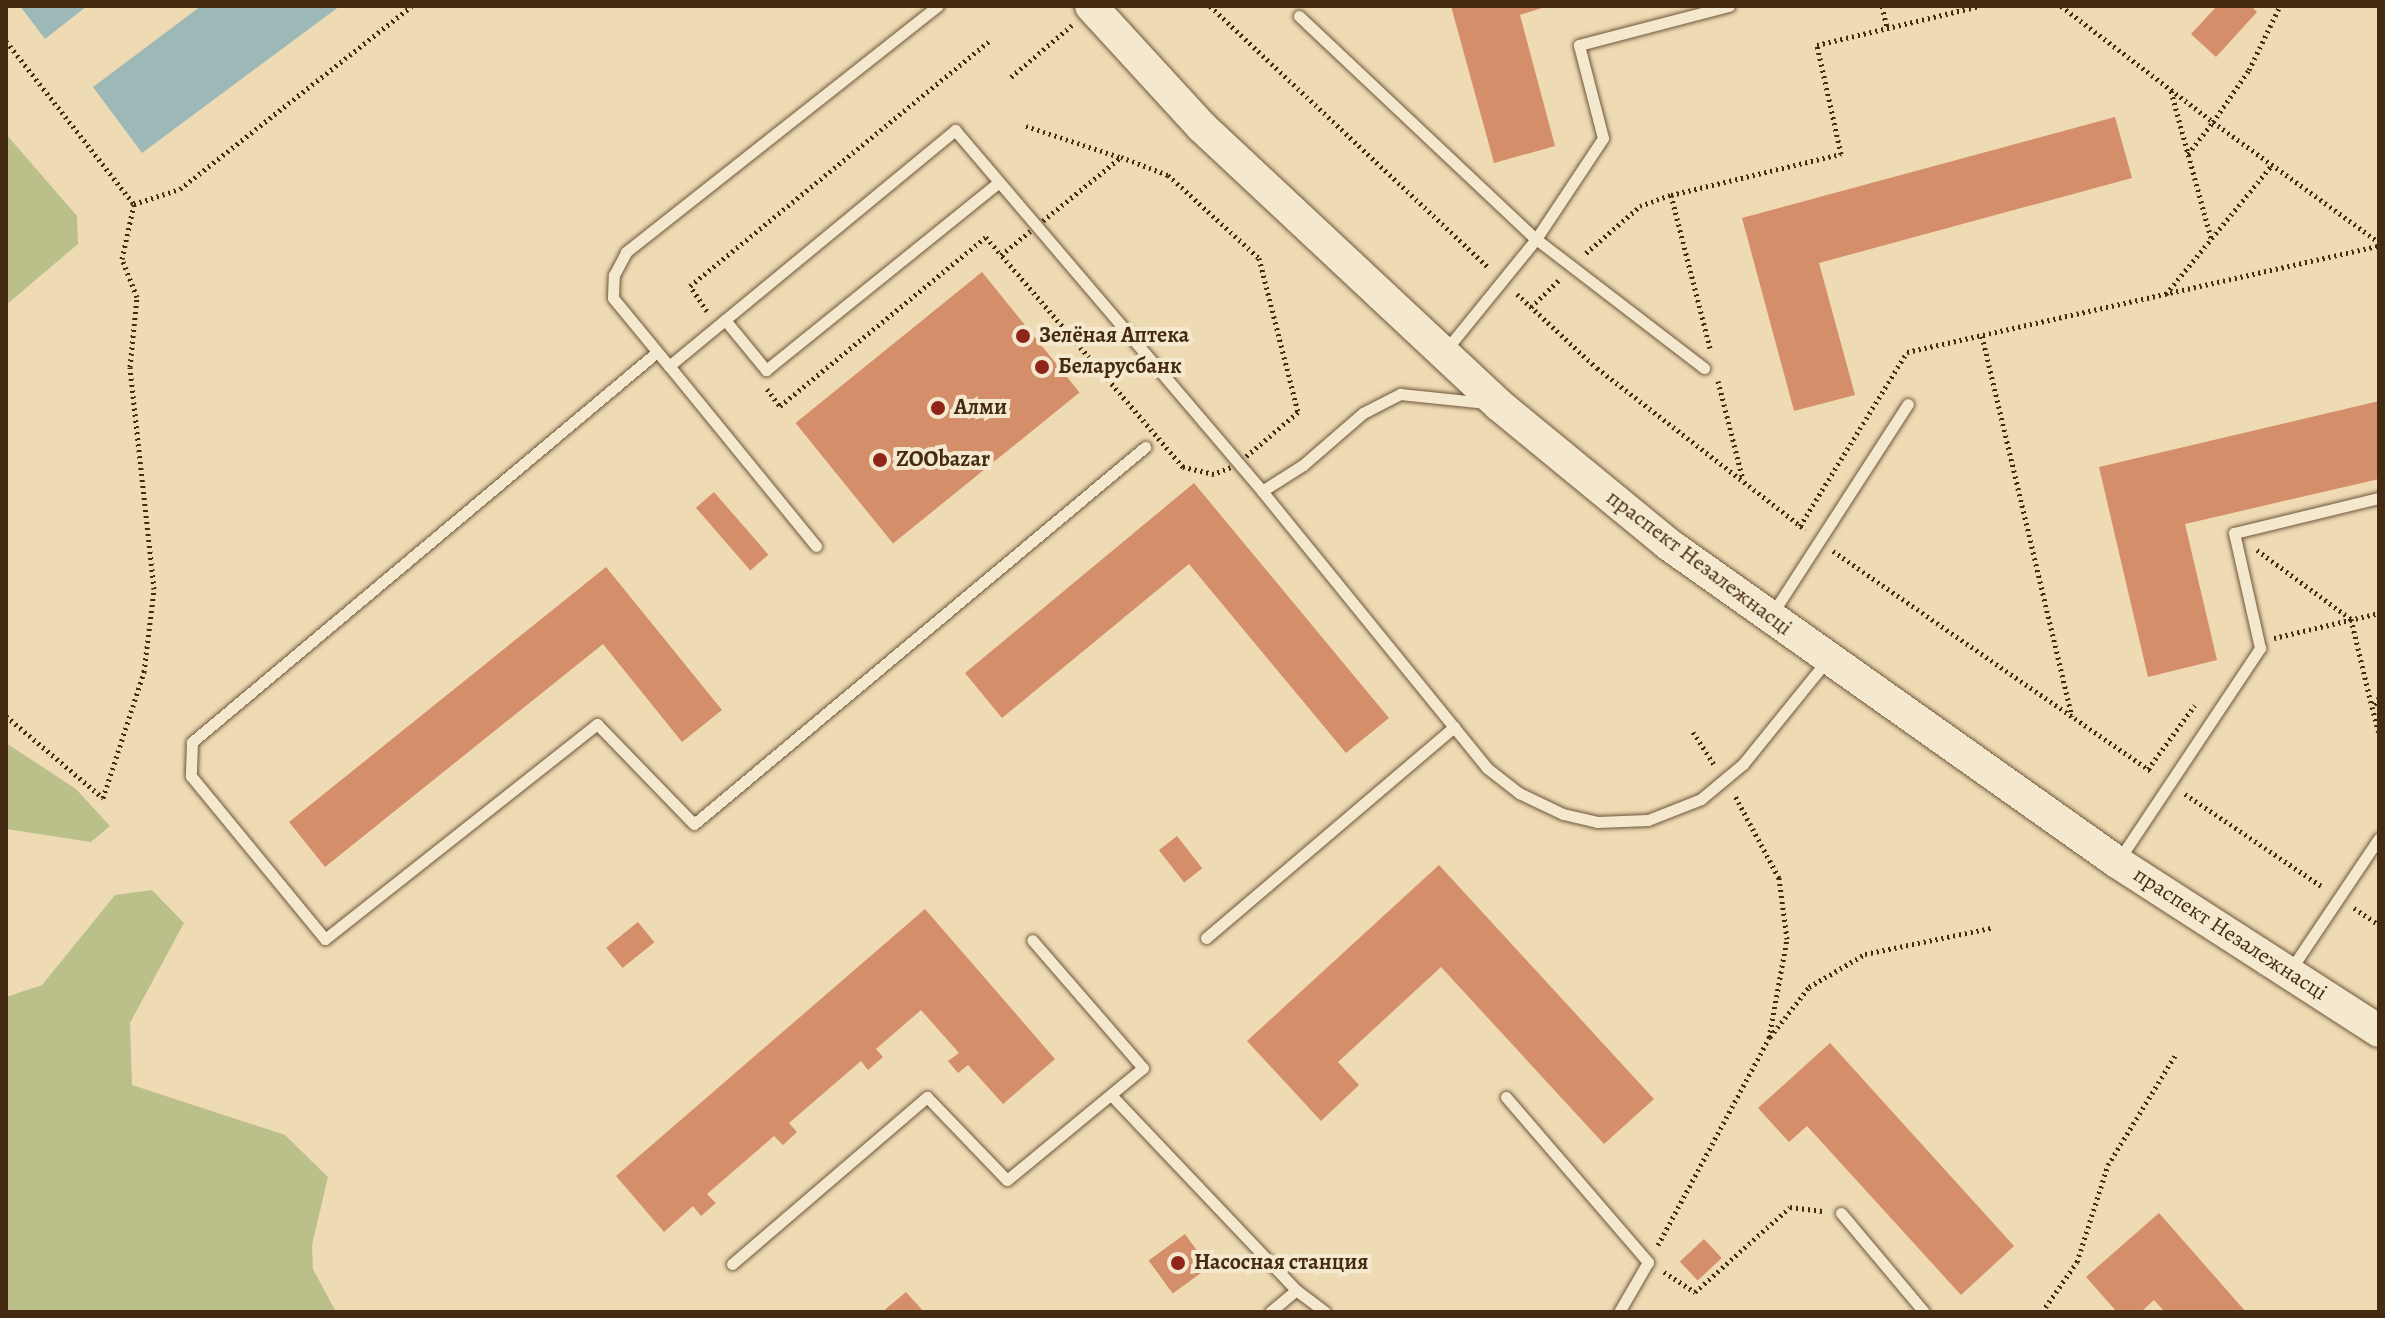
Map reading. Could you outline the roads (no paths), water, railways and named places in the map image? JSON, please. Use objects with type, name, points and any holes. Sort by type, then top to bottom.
[{"type":"main road","name":"праспект Незалежнасці","points":[[1092,7],[1202,127],[1499,405],[1668,544],[2117,862],[2379,1031]]},
{"type":"lane","points":[[816,546],[613,298],[614,275],[626,252],[938,6]]},
{"type":"lane","points":[[1444,352],[1536,239],[1603,138],[1579,45],[1729,6]]},
{"type":"lane","points":[[1299,16],[1536,239],[1572,269],[1708,364]]},
{"type":"lane","points":[[669,366],[955,130],[1033,228],[1236,465],[1262,491],[1487,768],[1519,793],[1597,822],[1648,820],[1701,799],[1725,780],[1828,659]]},
{"type":"lane","points":[[725,320],[766,370],[998,183]]},
{"type":"lane","points":[[657,352],[192,742],[191,776],[325,939],[597,724],[694,824],[1145,447]]},
{"type":"lane","points":[[1262,491],[1303,465],[1363,413],[1400,394],[1499,405]]},
{"type":"lane","points":[[1770,618],[1908,404]]},
{"type":"lane","points":[[2117,862],[2260,648],[2234,533],[2379,498]]},
{"type":"lane","points":[[1206,938],[1454,727]]},
{"type":"lane","points":[[2289,972],[2379,838]]},
{"type":"lane","points":[[732,1264],[927,1097],[1007,1180],[1113,1097],[1143,1068],[1032,940]]},
{"type":"lane","points":[[1113,1097],[1296,1290],[1325,1312]]},
{"type":"lane","points":[[1506,1097],[1648,1262],[1619,1312]]},
{"type":"lane","points":[[1841,1213],[1924,1312]]},
{"type":"lane","points":[[1270,1312],[1296,1290]]},
{"type":"water","points":[[20,6],[87,6],[45,39]]},
{"type":"water","points":[[201,6],[340,6],[142,153],[93,87]]},
{"type":"place","name":"Зелёная Аптека","points":[[1023,336]]},
{"type":"place","name":"Беларусбанк","points":[[1042,367]]},
{"type":"place","name":"Алми","points":[[938,408]]},
{"type":"place","name":"ZOObazar","points":[[880,460]]},
{"type":"place","name":"Насосная станция","points":[[1178,1263]]}]
